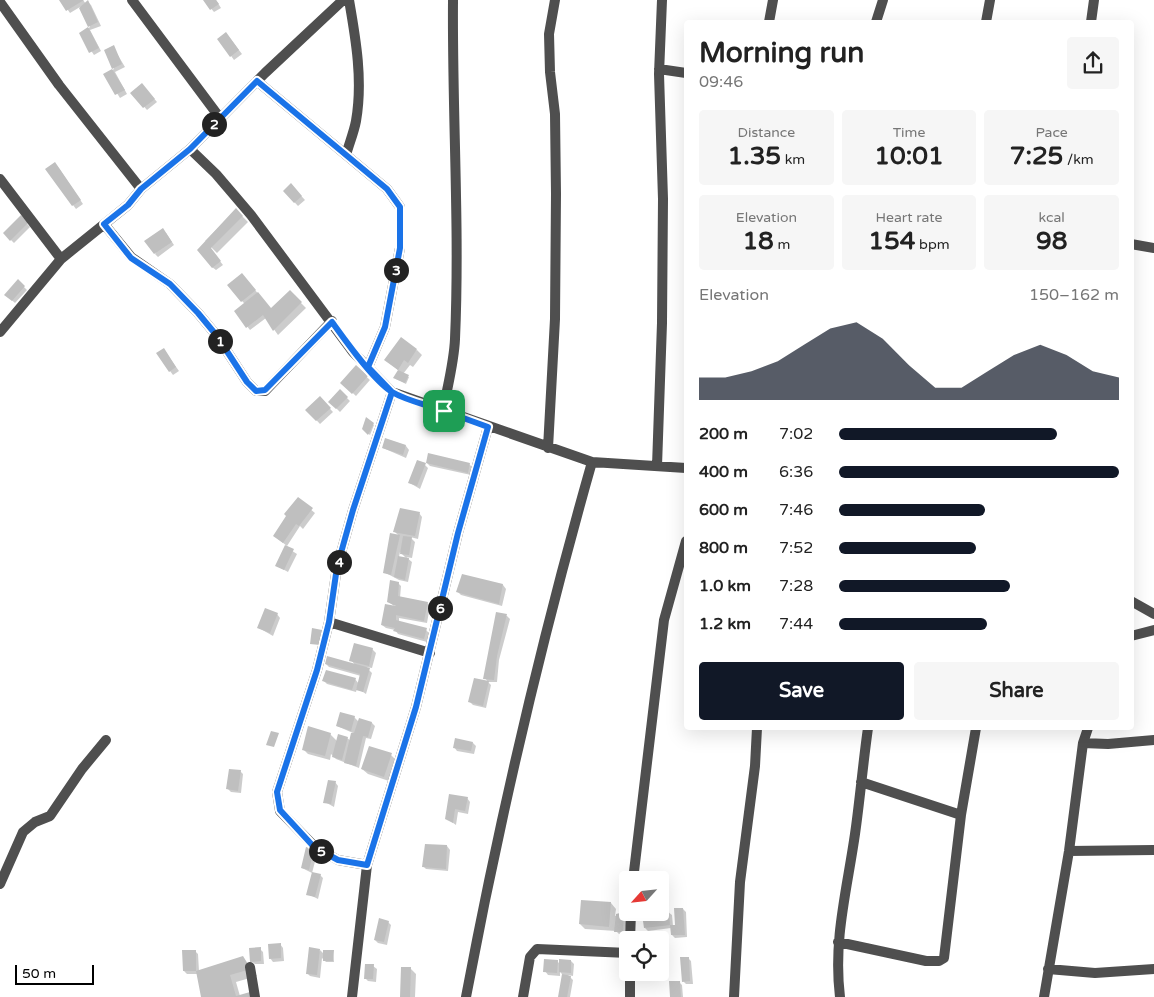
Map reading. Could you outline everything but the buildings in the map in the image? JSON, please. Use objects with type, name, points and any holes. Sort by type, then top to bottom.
[{"type":"street","points":[[132,0],[220,118]]},
{"type":"street","points":[[0,332],[61,258],[128,205],[141,189],[190,149],[257,81],[343,0]]},
{"type":"street","points":[[346,155],[356,122],[358,98],[358,53],[349,0]]},
{"type":"street","points":[[444,411],[455,341],[458,223],[452,73],[453,0]]},
{"type":"street","points":[[548,448],[555,319],[556,194],[555,114],[550,72],[549,34],[555,0]]},
{"type":"street","points":[[657,466],[662,323],[663,199],[659,69],[662,0]]},
{"type":"street","points":[[769,20],[773,0]]},
{"type":"street","points":[[877,20],[882,0]]},
{"type":"street","points":[[986,20],[990,0]]},
{"type":"street","points":[[1091,20],[1094,0]]},
{"type":"street","points":[[0,2],[59,85],[141,189]]},
{"type":"street","points":[[659,69],[684,73]]},
{"type":"street","points":[[257,81],[387,189],[400,207],[400,248],[389,310],[385,327],[368,367]]},
{"type":"street","points":[[190,149],[216,174],[252,214],[332,322],[368,367],[392,392],[592,462],[684,468]]},
{"type":"street","points":[[0,179],[61,258]]},
{"type":"street","points":[[104,224],[131,258],[170,284],[198,313],[217,336],[247,382],[256,391],[265,390],[332,322]]},
{"type":"street","points":[[1134,245],[1154,248]]},
{"type":"street","points":[[367,865],[338,860],[314,847],[280,810],[277,792],[317,670],[329,622],[337,567],[353,510],[392,392]]},
{"type":"street","points":[[352,997],[367,865],[416,707],[458,533],[488,427]]},
{"type":"street","points":[[466,997],[488,882],[525,722],[571,537],[592,462]]},
{"type":"street","points":[[634,871],[664,620],[684,548]]},
{"type":"street","points":[[1134,603],[1154,614]]},
{"type":"street","points":[[329,622],[430,653]]},
{"type":"street","points":[[1134,635],[1154,630]]},
{"type":"street","points":[[734,997],[740,882],[755,766],[757,730]]},
{"type":"street","points":[[840,997],[838,942],[856,832],[868,730]]},
{"type":"street","points":[[838,942],[926,961],[939,961],[944,958],[961,814],[976,730]]},
{"type":"street","points":[[1044,997],[1069,851],[1083,743],[1087,730]]},
{"type":"street","points":[[0,884],[23,832],[35,822],[50,816],[82,769],[106,740]]},
{"type":"street","points":[[1083,743],[1108,744],[1154,740]]},
{"type":"street","points":[[861,782],[961,814]]},
{"type":"street","points":[[1069,851],[1154,850]]},
{"type":"street","points":[[523,997],[530,957],[537,949],[619,953]]},
{"type":"street","points":[[250,967],[255,997]]},
{"type":"street","points":[[1048,969],[1095,973],[1154,969]]},
{"type":"street","points":[[630,981],[630,997]]},
{"type":"route","points":[[444,411],[392,392],[353,352],[332,322],[265,390],[256,391],[247,382],[217,336],[198,313],[170,284],[131,258],[117,243],[104,224],[128,205],[141,189],[190,149],[257,81],[387,189],[400,207],[402,223],[400,248],[392,292],[385,327],[368,367],[392,392],[353,510],[337,567],[329,622],[317,670],[277,792],[280,810],[300,834],[314,847],[338,860],[367,865],[416,707],[458,533],[488,427],[444,411]]}]
